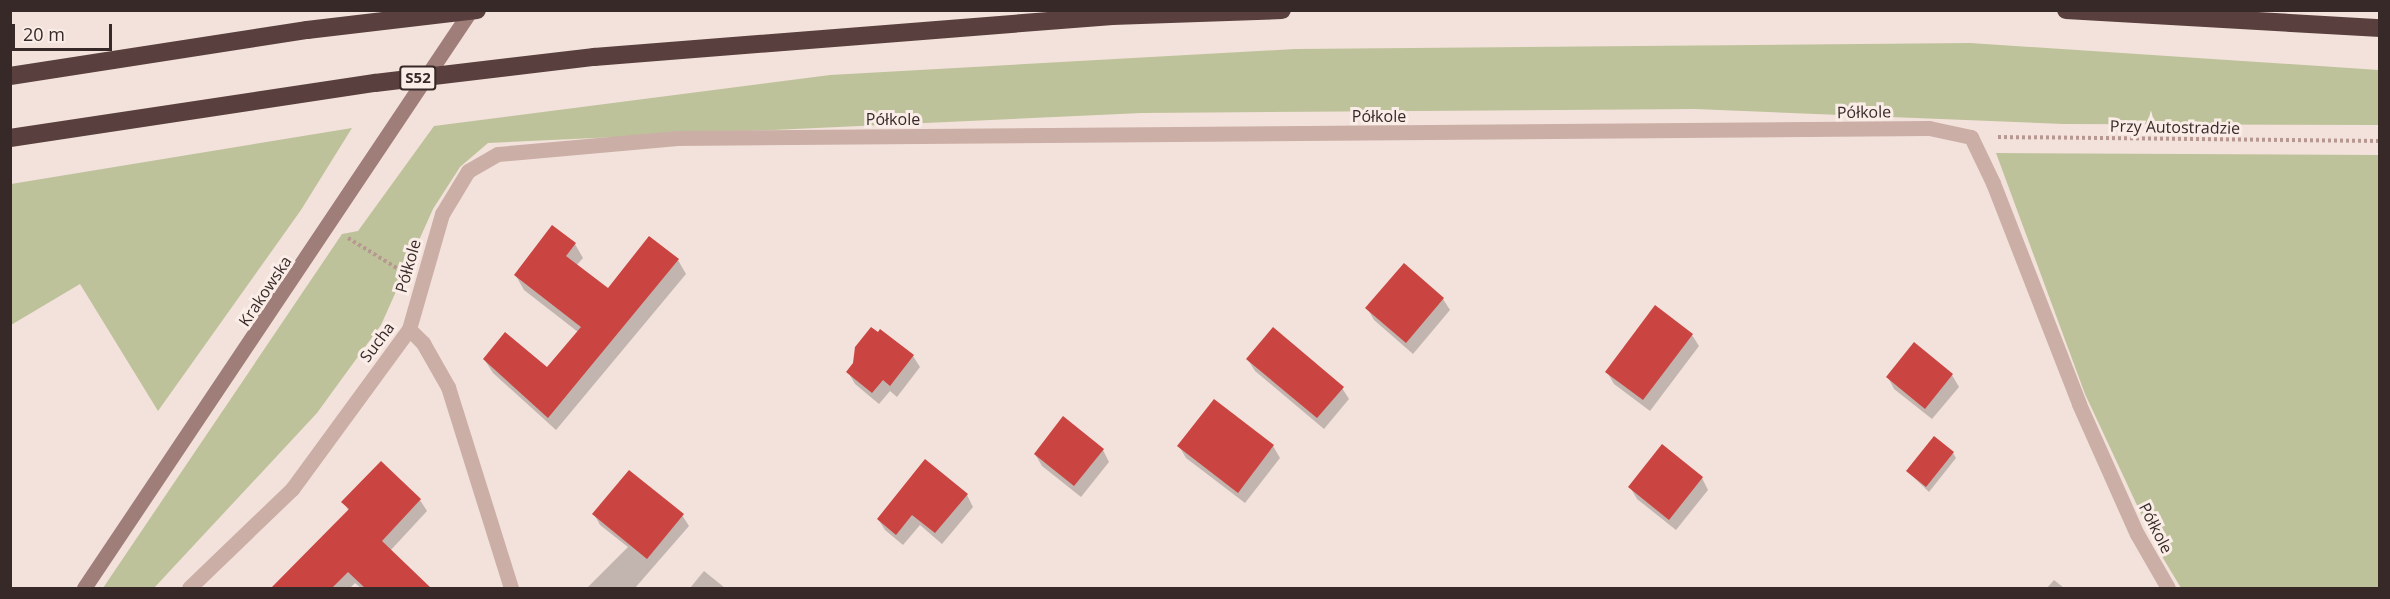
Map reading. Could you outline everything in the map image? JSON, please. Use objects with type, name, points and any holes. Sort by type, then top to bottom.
[{"type":"highway","points":[[10,76],[307,30],[477,10]]},
{"type":"highway","name":"S52","points":[[10,138],[375,83],[594,57],[1112,16],[1282,10]]},
{"type":"highway","points":[[2066,10],[2379,28]]},
{"type":"street","name":"Krakowska","points":[[84,588],[330,226],[471,10]]},
{"type":"street","name":"Półkole","points":[[409,329],[442,214],[468,171],[498,154],[676,138],[1929,128],[1971,137],[1993,183],[2079,404],[2137,534],[2168,588]]},
{"type":"street","name":"Sucha","points":[[189,588],[292,489],[409,329],[423,343],[448,387],[511,588]]},
{"type":"path","name":"Przy Autostradzie","points":[[1971,137],[2379,141]]},
{"type":"path","points":[[330,226],[422,284]]},
{"type":"green space","points":[[1970,43],[2379,70],[2379,125],[2063,124],[1695,109],[1142,113],[488,143],[460,167],[433,209],[381,325],[317,413],[154,588],[103,588],[342,234],[358,231],[434,126],[830,75],[1295,49]]},
{"type":"green space","points":[[352,128],[301,210],[158,411],[80,284],[11,325],[11,184]]},
{"type":"green space","points":[[1996,153],[2379,155],[2379,588],[2181,588],[2157,548],[2085,394]]},
{"type":"building","points":[[552,225],[576,243],[566,256],[608,288],[649,236],[679,259],[548,418],[483,359],[505,332],[547,367],[581,327],[514,275]]},
{"type":"building","points":[[1404,263],[1444,298],[1406,343],[1365,308]]},
{"type":"building","points":[[1655,305],[1693,334],[1643,400],[1605,372]]},
{"type":"building","points":[[871,327],[878,332],[880,329],[914,355],[890,386],[883,380],[872,393],[846,372],[853,363],[855,347]]},
{"type":"building","points":[[1273,327],[1344,387],[1317,418],[1246,359]]},
{"type":"building","points":[[1914,342],[1953,374],[1925,409],[1886,377]]},
{"type":"building","points":[[1214,399],[1274,445],[1238,493],[1177,446]]},
{"type":"building","points":[[1063,416],[1104,449],[1074,486],[1034,454]]},
{"type":"building","points":[[1934,436],[1954,452],[1926,487],[1906,471]]},
{"type":"building","points":[[1662,444],[1703,477],[1669,520],[1628,487]]},
{"type":"building","points":[[925,459],[968,494],[935,533],[912,515],[896,535],[877,519]]},
{"type":"building","points":[[381,461],[421,499],[382,541],[431,588],[365,588],[348,572],[332,588],[271,588],[349,509],[341,502]]},
{"type":"building","points":[[629,470],[684,514],[647,559],[592,514]]}]
